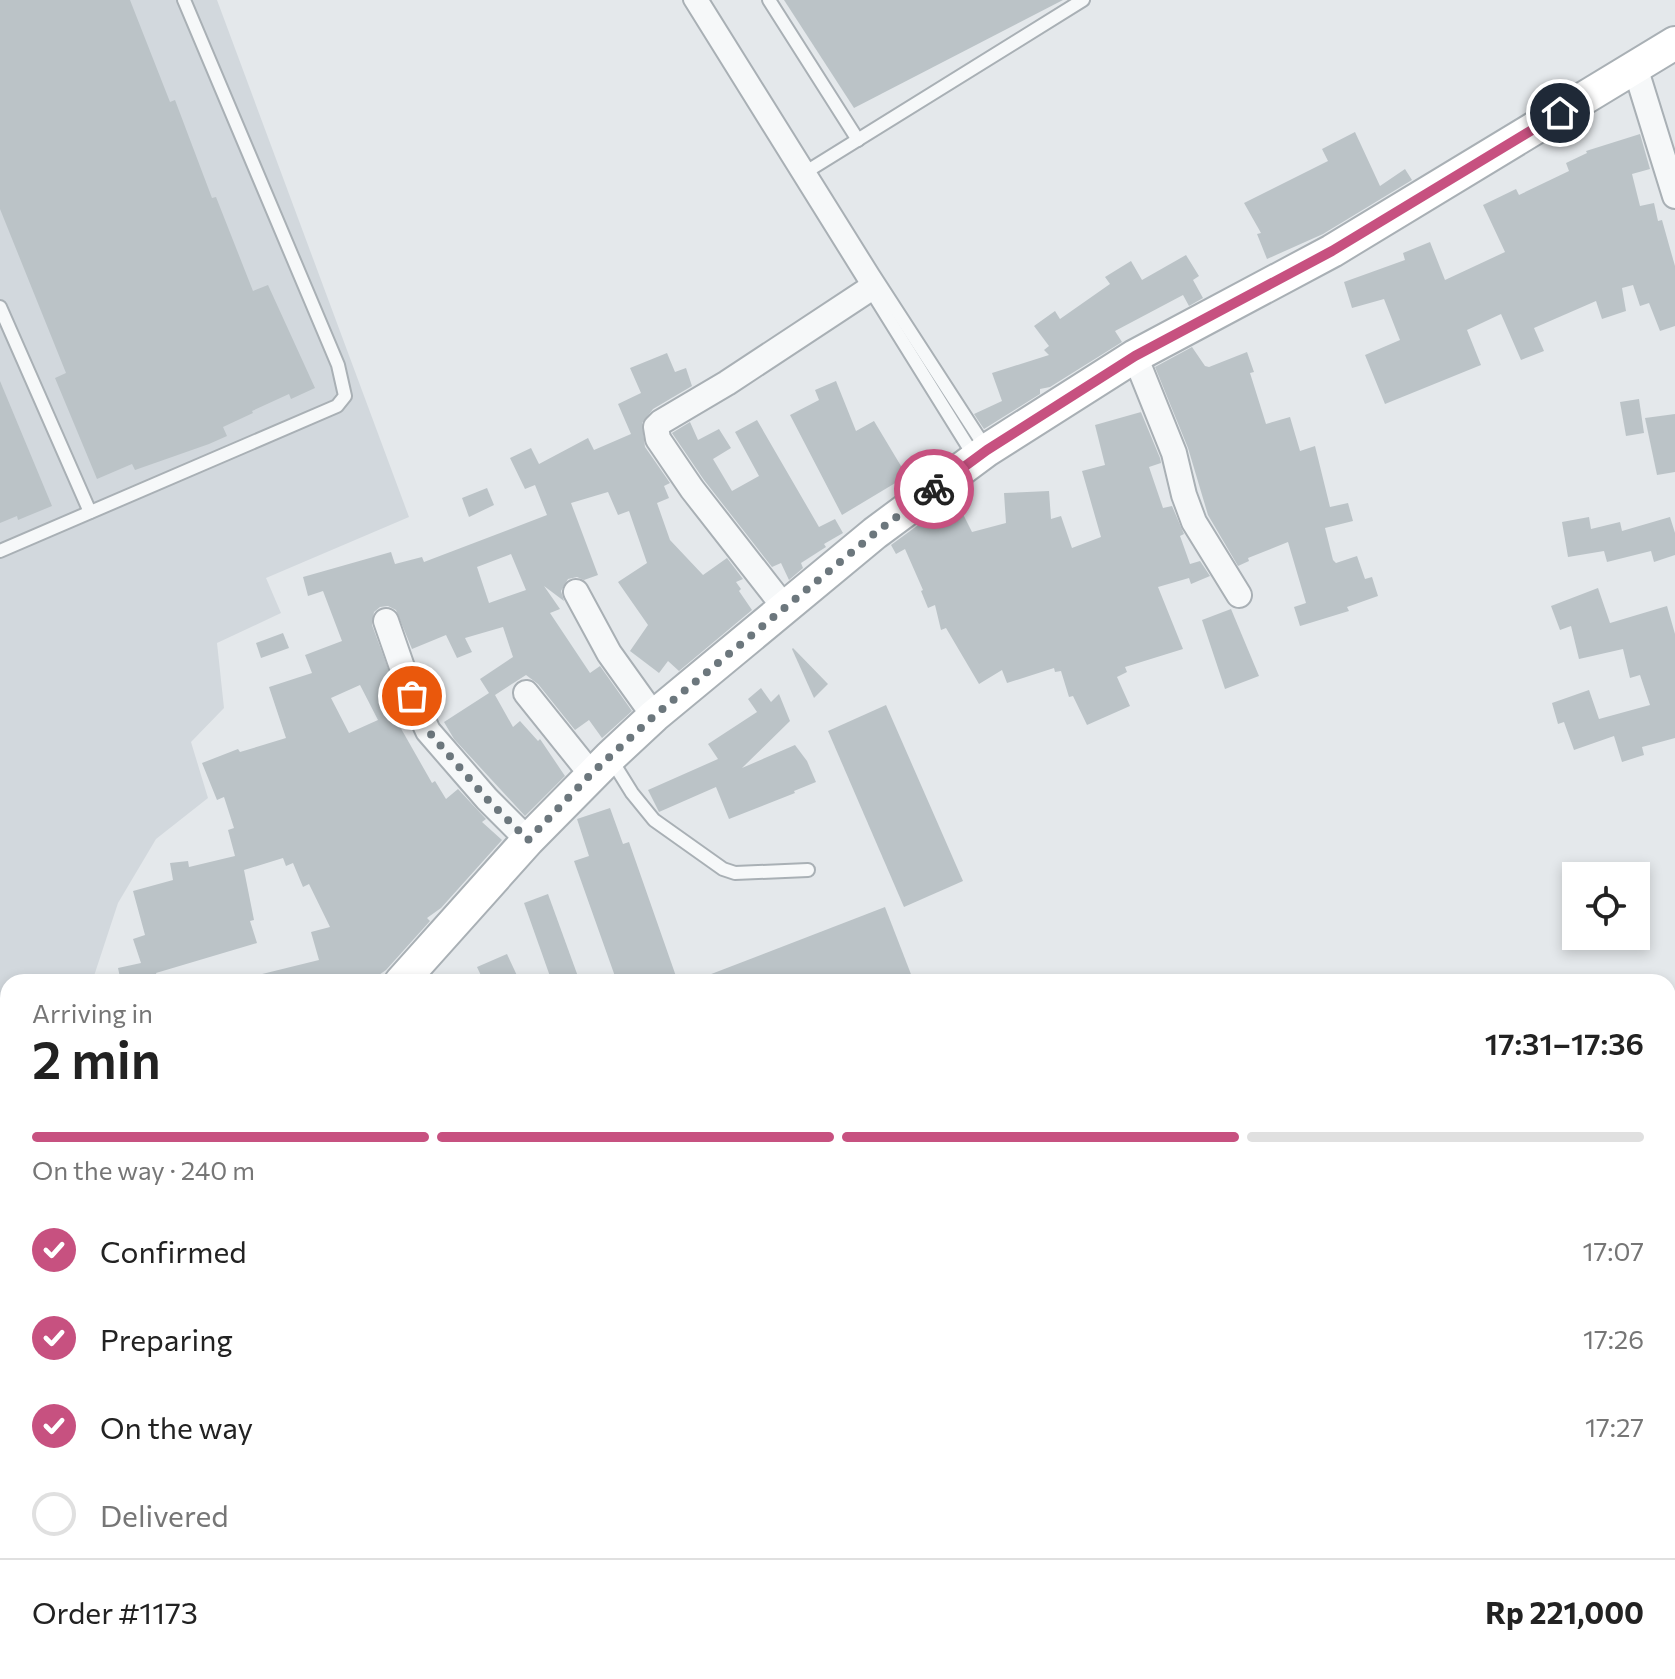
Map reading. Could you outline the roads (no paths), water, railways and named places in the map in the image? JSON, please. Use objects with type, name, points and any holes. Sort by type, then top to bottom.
[{"type":"main road","points":[[408,974],[528,840],[654,716],[875,533],[981,454],[1135,356],[1332,251],[1675,43]]},
{"type":"street","points":[[1635,67],[1675,196]]},
{"type":"street","points":[[785,608],[692,489],[658,439],[656,427],[868,290]]},
{"type":"street","points":[[1135,356],[1174,453],[1194,522],[1239,595]]},
{"type":"street","points":[[576,592],[609,653],[654,716]]},
{"type":"street","points":[[386,621],[412,696],[428,731],[487,799],[528,840]]},
{"type":"street","points":[[526,693],[601,766]]},
{"type":"lane","points":[[0,551],[337,406],[345,396],[338,365],[184,0]]},
{"type":"lane","points":[[690,0],[981,454]]},
{"type":"lane","points":[[702,0],[868,290],[981,454]]},
{"type":"lane","points":[[769,0],[858,140]]},
{"type":"lane","points":[[804,174],[1083,0]]},
{"type":"lane","points":[[0,307],[90,512]]},
{"type":"lane","points":[[601,766],[632,793],[654,820],[723,869],[735,873],[808,870]]}]
